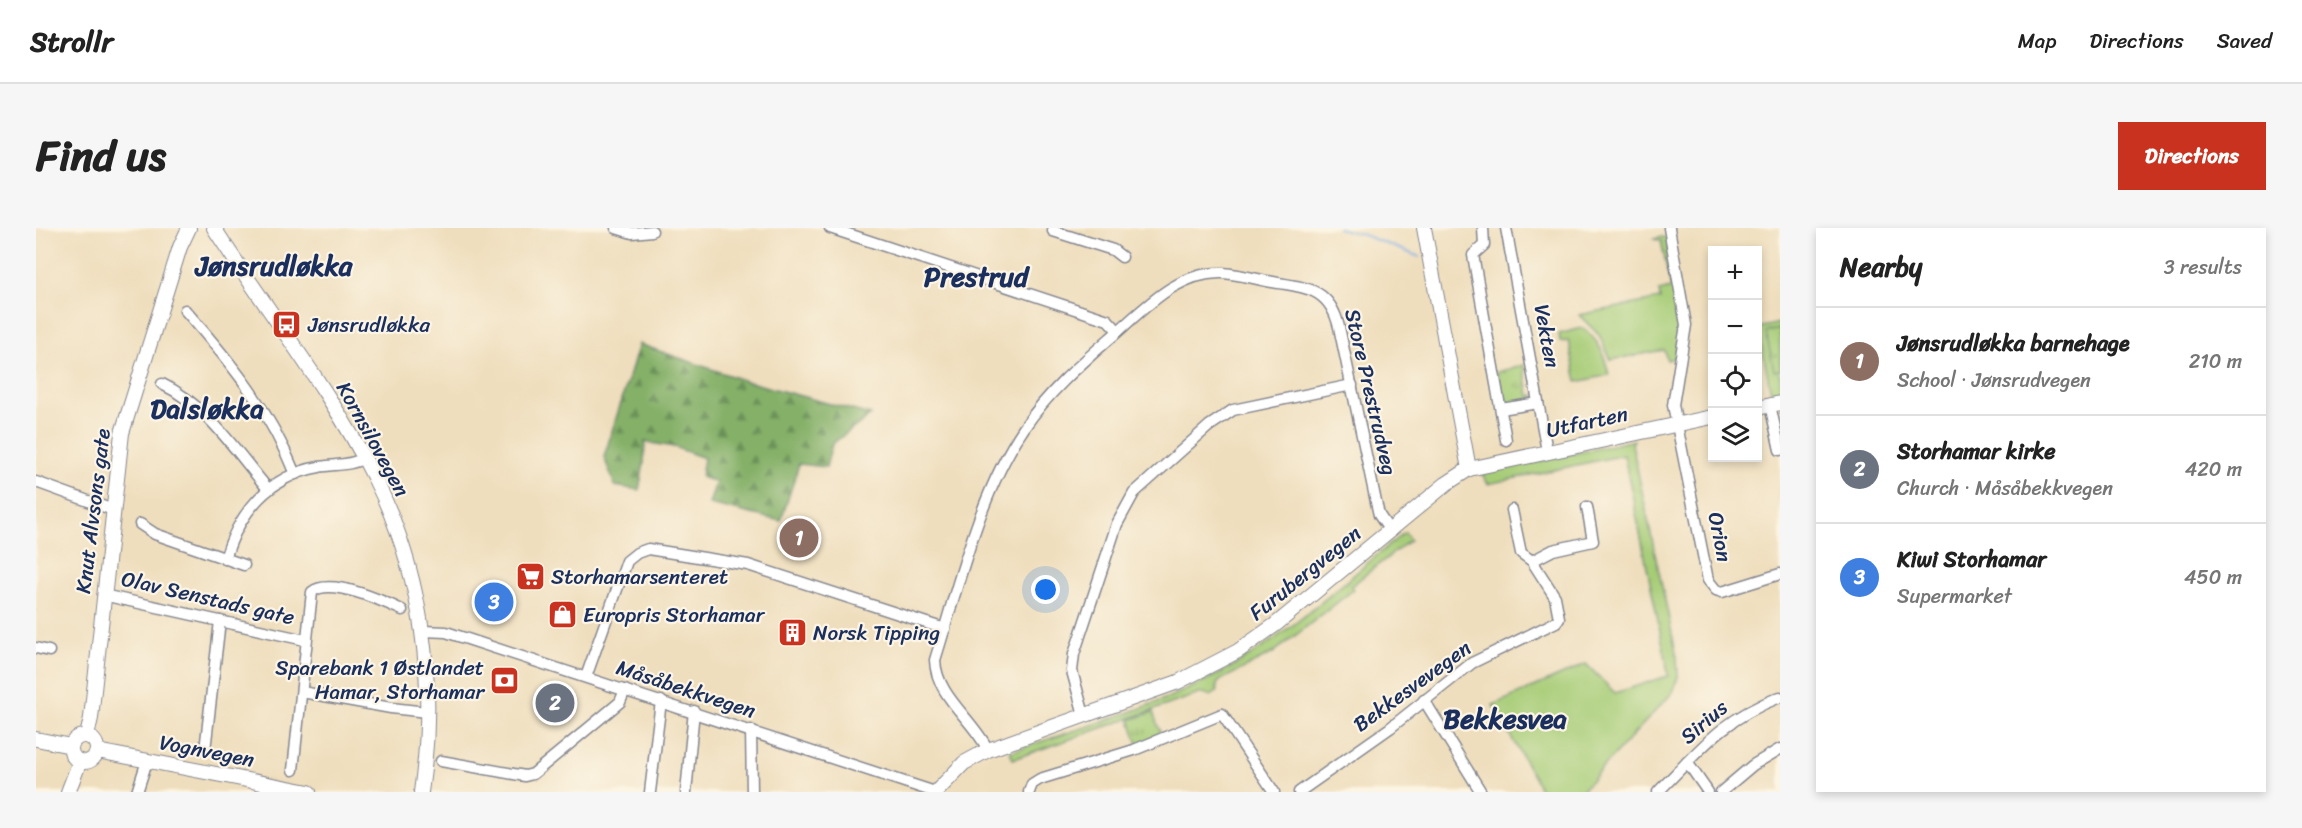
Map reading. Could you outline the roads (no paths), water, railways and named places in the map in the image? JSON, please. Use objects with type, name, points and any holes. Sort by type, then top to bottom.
[{"type":"main road","name":"Knut Alvsons gate","points":[[87,736],[91,718],[123,429],[180,247],[189,228]]},
{"type":"main road","name":"Kornsilovegen","points":[[208,228],[217,233],[350,432],[398,532],[412,575],[427,659],[427,712],[421,792]]},
{"type":"main road","points":[[1424,228],[1470,469]]},
{"type":"main road","name":"Utfarten","points":[[1470,469],[1708,418]]},
{"type":"main road","name":"Furubergvegen","points":[[940,790],[964,763],[988,750],[1178,682],[1238,651],[1275,625],[1470,469]]},
{"type":"main road","points":[[87,736],[96,743],[97,751],[92,759],[80,761],[72,753],[71,746],[79,737],[87,736]]},
{"type":"main road","points":[[36,739],[71,746]]},
{"type":"main road","name":"Vognvegen","points":[[97,751],[249,787],[309,792]]},
{"type":"main road","points":[[68,792],[80,761]]},
{"type":"street","points":[[616,228],[632,233],[652,231]]},
{"type":"street","points":[[830,228],[849,231],[1108,320],[1118,331]]},
{"type":"street","points":[[1483,228],[1484,245],[1473,255],[1506,440]]},
{"type":"street","name":"Vekten","points":[[1506,228],[1547,452]]},
{"type":"street","points":[[1669,228],[1686,325],[1674,391],[1677,424]]},
{"type":"street","points":[[1053,231],[1113,250],[1122,257]]},
{"type":"street","name":"Store Prestrudveg","points":[[988,750],[978,732],[938,681],[935,660],[988,496],[1018,438],[1054,390],[1118,331],[1169,289],[1196,276],[1228,273],[1302,288],[1324,295],[1335,310],[1379,515],[1390,531]]},
{"type":"street","points":[[185,310],[218,346],[247,385],[282,442],[295,474]]},
{"type":"street","points":[[162,384],[180,394],[198,410],[268,489]]},
{"type":"street","points":[[1084,715],[1072,671],[1074,654],[1117,524],[1134,493],[1209,426],[1233,410],[1352,385]]},
{"type":"street","points":[[1501,409],[1538,404]]},
{"type":"street","points":[[1769,405],[1780,450]]},
{"type":"street","name":"Orion","points":[[1677,424],[1708,580],[1722,592],[1780,574]]},
{"type":"street","points":[[225,559],[242,516],[268,489],[295,474],[317,467],[355,462],[364,458]]},
{"type":"street","points":[[36,482],[113,510]]},
{"type":"street","points":[[1532,561],[1553,550],[1593,541],[1587,507]]},
{"type":"street","name":"Bekkesvevegen","points":[[1299,792],[1479,658],[1546,629],[1559,618],[1555,597],[1532,561],[1521,553],[1512,510]]},
{"type":"street","points":[[140,524],[155,534],[244,565]]},
{"type":"street","points":[[586,677],[627,561],[637,553],[648,549],[748,565],[945,628]]},
{"type":"street","points":[[293,770],[305,640],[312,592],[322,587],[360,594],[402,610]]},
{"type":"street","name":"Olav Senstads gate","points":[[103,595],[305,640]]},
{"type":"street","points":[[205,750],[220,621]]},
{"type":"street","name":"Måsåbekkvegen","points":[[423,632],[446,632],[940,790]]},
{"type":"street","points":[[36,648],[49,651]]},
{"type":"street","points":[[441,761],[516,776],[533,774],[620,702],[625,690]]},
{"type":"street","points":[[302,692],[427,712]]},
{"type":"street","name":"Sirius","points":[[1658,792],[1729,722],[1748,710],[1780,697]]},
{"type":"street","points":[[1424,700],[1481,792]]},
{"type":"street","points":[[650,792],[661,701]]},
{"type":"street","points":[[686,792],[694,711]]},
{"type":"street","points":[[1029,792],[1032,784],[1040,779],[1151,743],[1222,714],[1274,792]]},
{"type":"street","points":[[751,730],[752,792]]},
{"type":"street","points":[[1721,792],[1753,765],[1780,749]]},
{"type":"street","points":[[137,792],[147,761]]},
{"type":"street","name":"Sirius","points":[[1687,762],[1708,792]]},
{"type":"waterway","points":[[1338,228],[1361,234],[1420,257]]},
{"type":"place","name":"Jønsrudløkka","points":[[287,325]]},
{"type":"place","name":"Jønsrudløkka barnehage","points":[[799,538]]},
{"type":"place","name":"Storhamarsenteret","points":[[530,577]]},
{"type":"place","name":"Kiwi Storhamar","points":[[494,602]]},
{"type":"place","name":"Europris Storhamar","points":[[562,615]]},
{"type":"place","name":"Norsk Tipping","points":[[792,633]]},
{"type":"place","name":"Sparebank 1 Østlandet Hamar, Storhamar","points":[[505,680]]},
{"type":"place","name":"Storhamar kirke","points":[[555,703]]},
{"type":"district","name":"Jønsrudløkka","points":[[274,266]]},
{"type":"district","name":"Prestrud","points":[[976,277]]},
{"type":"district","name":"Dalsløkka","points":[[207,409]]},
{"type":"district","name":"Bekkesvea","points":[[1505,719]]}]
